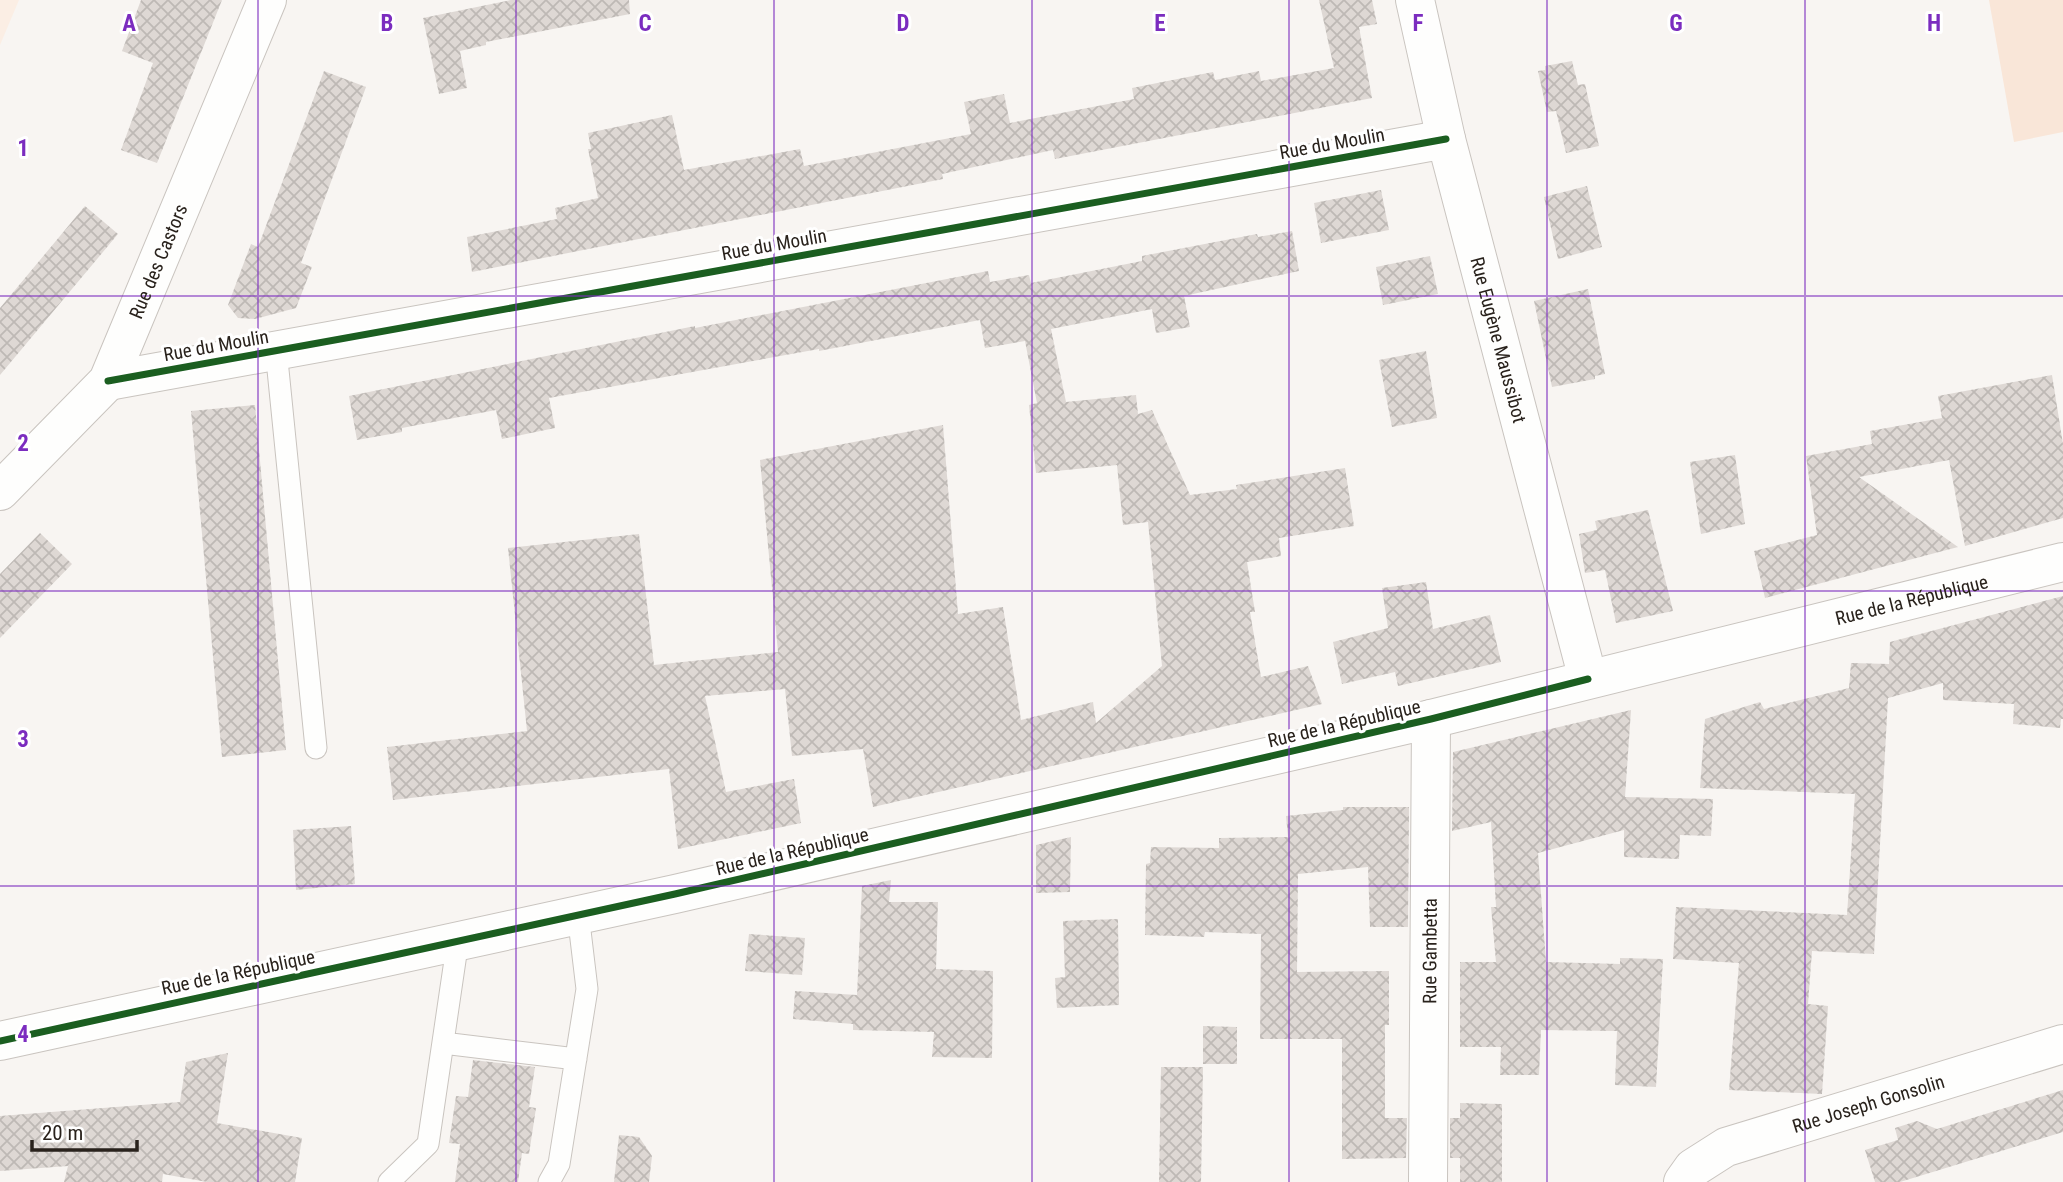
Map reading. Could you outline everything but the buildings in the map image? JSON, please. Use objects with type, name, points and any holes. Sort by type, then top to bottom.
[{"type":"street","name":"Rue des Castors","points":[[0,491],[108,381],[267,0]]},
{"type":"street","name":"Rue Eugène Maussibot","points":[[1415,0],[1446,139],[1588,679]]},
{"type":"street","name":"Rue du Moulin","points":[[108,381],[1446,139]]},
{"type":"street","name":"Rue de la République","points":[[0,1041],[578,914],[1431,719],[2063,562]]},
{"type":"street","name":"Rue Gambetta","points":[[1428,1182],[1431,719]]},
{"type":"street","name":"Rue Joseph Gonsolin","points":[[1683,1182],[1693,1168],[1726,1147],[2063,1044]]},
{"type":"lane","points":[[276,350],[316,748]]},
{"type":"lane","points":[[549,1182],[559,1164],[586,989],[578,914]]},
{"type":"lane","points":[[389,1182],[428,1144],[458,940]]},
{"type":"lane","points":[[443,1044],[576,1059]]},
{"type":"shaded area","points":[[0,0],[19,0],[0,45]]},
{"type":"shaded area","points":[[1989,0],[2063,0],[2063,132],[2014,142]]},
{"type":"cycle path","points":[[108,381],[1446,139]]},
{"type":"cycle path","points":[[0,1041],[675,894],[1431,719],[1588,679]]}]
